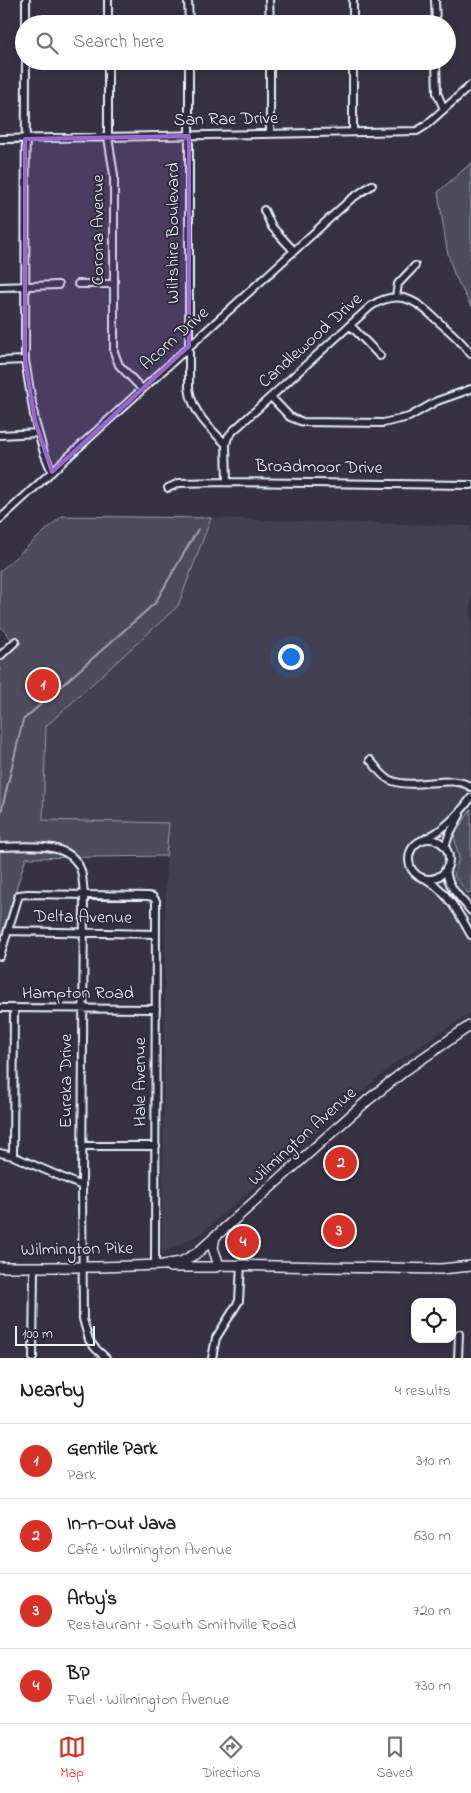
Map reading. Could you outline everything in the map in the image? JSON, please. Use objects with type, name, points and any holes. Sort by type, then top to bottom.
[{"type":"main road","name":"Wilmington Avenue","points":[[155,1265],[172,1264],[189,1258],[375,1094],[471,1025]]},
{"type":"main road","points":[[215,1236],[213,1248],[219,1265]]},
{"type":"main road","points":[[155,1265],[178,1268],[216,1267],[219,1265],[441,1268],[471,1266]]},
{"type":"main road","name":"Wilmington Pike","points":[[0,1267],[155,1265]]},
{"type":"street","points":[[26,0],[26,15]]},
{"type":"street","points":[[108,0],[108,15]]},
{"type":"street","points":[[188,0],[188,15]]},
{"type":"street","points":[[270,0],[270,15]]},
{"type":"street","points":[[353,0],[353,15]]},
{"type":"street","points":[[436,0],[436,15]]},
{"type":"street","points":[[26,70],[25,360],[30,398],[38,433],[52,472]]},
{"type":"street","name":"Corona Avenue","points":[[108,70],[108,137],[114,175],[116,358],[122,368],[142,389]]},
{"type":"street","name":"Wiltshire Boulevard","points":[[189,70],[189,388],[192,404],[199,415],[226,444]]},
{"type":"street","points":[[270,70],[270,134]]},
{"type":"street","points":[[353,70],[353,132]]},
{"type":"street","points":[[436,70],[437,93],[444,109],[471,85]]},
{"type":"street","name":"San Rae Drive","points":[[0,140],[417,131],[444,109]]},
{"type":"street","name":"Acorn Drive","points":[[0,519],[351,199],[372,185]]},
{"type":"street","points":[[264,210],[272,227],[294,251]]},
{"type":"street","points":[[415,266],[400,280],[396,288],[396,297],[410,300],[425,309],[458,339],[471,354]]},
{"type":"street","points":[[78,284],[114,284]]},
{"type":"street","points":[[0,287],[58,285]]},
{"type":"street","name":"Candlewood Drive","points":[[226,444],[232,432],[350,325],[378,302],[396,297]]},
{"type":"street","points":[[350,325],[380,356]]},
{"type":"street","points":[[0,361],[25,360]]},
{"type":"street","points":[[272,397],[290,417],[303,422],[383,423],[410,417],[437,401],[471,389]]},
{"type":"street","points":[[0,435],[38,433]]},
{"type":"street","points":[[226,444],[227,482]]},
{"type":"street","name":"Broadmoor Drive","points":[[168,488],[179,483],[227,482],[471,485]]},
{"type":"street","points":[[0,656],[16,641]]},
{"type":"street","points":[[370,760],[382,774],[392,781],[427,784],[456,781],[462,782],[471,788]]},
{"type":"street","points":[[445,847],[449,835],[471,798]]},
{"type":"street","points":[[463,809],[436,833],[415,844],[410,850],[408,860],[414,872],[434,884],[453,905],[471,935]]},
{"type":"street","points":[[425,839],[439,841],[445,847],[449,860],[446,868],[436,878],[425,878]]},
{"type":"street","name":"Eureka Drive","points":[[0,847],[55,847],[72,857],[81,870],[84,895],[82,1146],[84,1326],[90,1340],[102,1357]]},
{"type":"street","points":[[446,868],[447,879],[451,888],[471,911]]},
{"type":"street","points":[[0,956],[19,895],[84,895]]},
{"type":"street","name":"Hale Avenue","points":[[84,895],[148,896],[156,901],[155,1265]]},
{"type":"street","name":"Delta Avenue","points":[[8,931],[156,934]]},
{"type":"street","name":"Hampton Road","points":[[0,1008],[156,1009]]},
{"type":"street","points":[[12,1156],[14,1009]]},
{"type":"street","points":[[82,1146],[156,1146]]},
{"type":"street","points":[[0,1153],[12,1156],[82,1186]]},
{"type":"street","points":[[212,1358],[216,1338],[239,1301],[241,1266]]},
{"type":"street","points":[[33,1358],[34,1267]]},
{"type":"street","points":[[458,1358],[459,1334]]},
{"type":"highlighted area","points":[[189,136],[189,346],[52,472],[35,421],[25,360],[25,139]]},
{"type":"shaded area","points":[[471,163],[471,306],[454,274],[447,250],[438,192]]},
{"type":"shaded area","points":[[62,516],[211,518],[178,606],[46,726],[43,820],[169,823],[166,856],[26,858],[0,939],[0,651],[12,640],[0,626],[0,571]]},
{"type":"shaded area","points":[[211,518],[471,526],[471,1012],[395,1063],[200,1234],[162,1254],[166,839],[23,819],[44,728],[178,606]]},
{"type":"shaded area","points":[[471,809],[471,892],[468,893],[454,876],[459,858],[454,836]]},
{"type":"waterway","points":[[0,817],[23,720],[155,603],[198,529]]},
{"type":"place","name":"Gentile Park","points":[[43,685]]},
{"type":"place","name":"In-n-Out Java","points":[[341,1163]]},
{"type":"place","name":"Arby's","points":[[339,1231]]},
{"type":"place","name":"BP","points":[[243,1242]]}]
